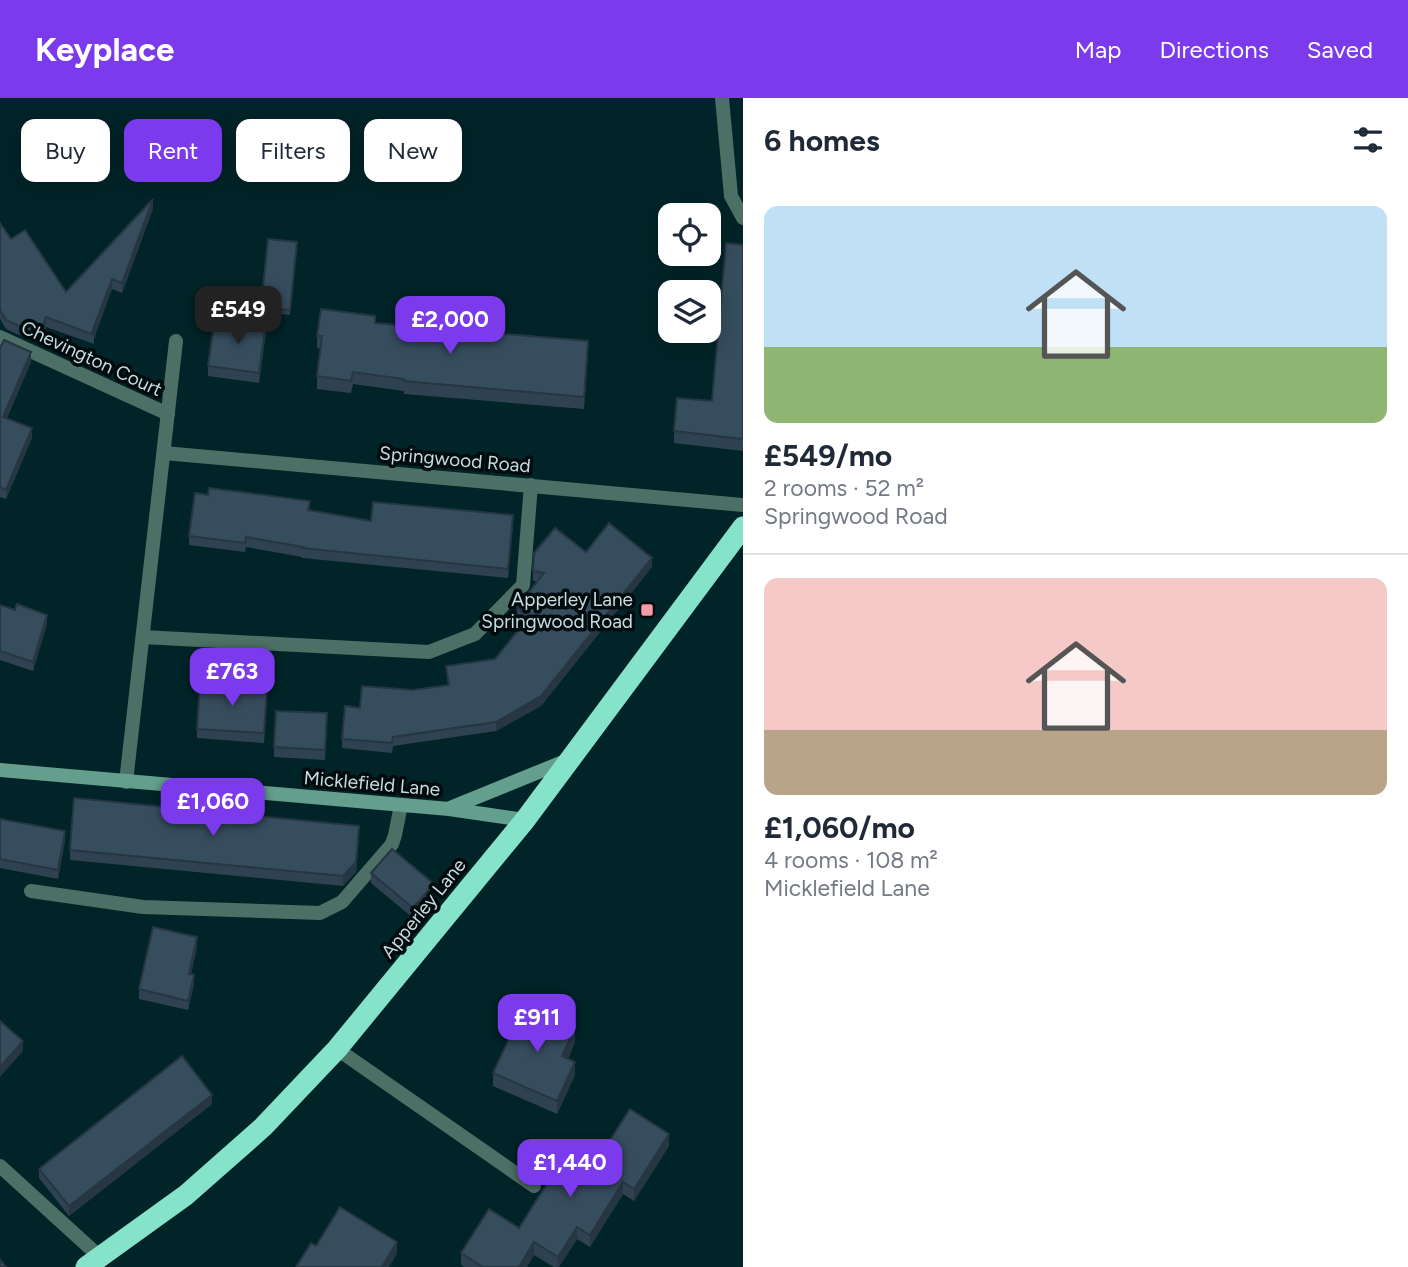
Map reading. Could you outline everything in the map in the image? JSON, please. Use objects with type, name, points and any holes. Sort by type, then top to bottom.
[{"type":"highway","name":"Apperley Lane","points":[[94,1262],[186,1195],[215,1170],[263,1127],[337,1049],[525,820],[743,527]]},
{"type":"main road","name":"Micklefield Lane","points":[[449,809],[570,759]]},
{"type":"main road","name":"Micklefield Lane","points":[[0,770],[449,809],[525,820]]},
{"type":"street","points":[[722,98],[731,196],[743,218]]},
{"type":"street","name":"Chevington Court","points":[[0,338],[168,414]]},
{"type":"street","points":[[126,782],[176,341]]},
{"type":"street","name":"Springwood Road","points":[[164,453],[743,505]]},
{"type":"street","points":[[143,637],[429,652],[464,639],[475,634],[523,585],[531,485]]},
{"type":"street","points":[[32,891],[143,907],[320,913],[342,902],[392,844],[401,805]]},
{"type":"street","points":[[337,1049],[534,1186]]},
{"type":"street","points":[[0,1166],[94,1262]]},
{"type":"building","points":[[153,199],[122,283],[112,279],[92,332],[94,335],[46,317],[39,335],[6,320],[0,310],[0,223],[11,239],[25,230],[66,292]]},
{"type":"building","points":[[268,239],[297,242],[290,310],[261,307]]},
{"type":"building","points":[[726,243],[743,245],[743,439],[674,431],[677,398],[712,401],[717,343],[721,343],[721,299]]},
{"type":"building","points":[[321,309],[375,316],[375,323],[588,341],[584,397],[404,381],[353,372],[351,381],[317,376],[322,336],[317,336]]},
{"type":"building","points":[[228,318],[266,323],[259,373],[208,366],[214,324],[227,325]]},
{"type":"building","points":[[4,340],[31,352],[3,417],[32,428],[6,490],[0,487],[0,348]]},
{"type":"building","points":[[209,488],[310,501],[308,510],[371,521],[373,502],[513,515],[508,569],[302,548],[246,537],[245,543],[189,536],[195,493],[208,495]]},
{"type":"building","points":[[609,523],[652,558],[541,696],[496,722],[393,737],[392,743],[342,739],[345,706],[360,708],[362,686],[413,690],[449,685],[446,666],[495,659],[529,617],[517,607],[544,573],[533,571],[534,553],[555,528],[586,552]]},
{"type":"building","points":[[17,604],[47,615],[33,662],[0,651],[0,605],[15,610]]},
{"type":"building","points":[[200,682],[267,687],[264,733],[197,729]]},
{"type":"building","points":[[276,711],[327,713],[325,750],[274,747]]},
{"type":"building","points":[[74,798],[359,826],[356,862],[343,876],[70,850]]},
{"type":"building","points":[[0,819],[65,831],[58,870],[0,859]]},
{"type":"building","points":[[392,849],[434,884],[413,908],[371,873]]},
{"type":"building","points":[[153,927],[197,937],[189,974],[194,975],[188,1001],[139,989]]},
{"type":"building","points":[[525,1005],[575,1028],[562,1056],[575,1062],[557,1101],[493,1073]]},
{"type":"building","points":[[0,1021],[23,1041],[0,1067]]},
{"type":"building","points":[[182,1056],[212,1095],[69,1206],[39,1169]]},
{"type":"building","points":[[630,1109],[669,1134],[634,1189],[623,1182],[590,1235],[577,1227],[558,1257],[534,1242],[519,1267],[483,1267],[461,1253],[489,1209],[519,1228],[560,1163],[585,1179]]},
{"type":"building","points":[[340,1207],[397,1242],[382,1267],[296,1267],[311,1243],[316,1246]]},
{"type":"place","name":"Apperley Lane Springwood Road","points":[[647,610]]}]
